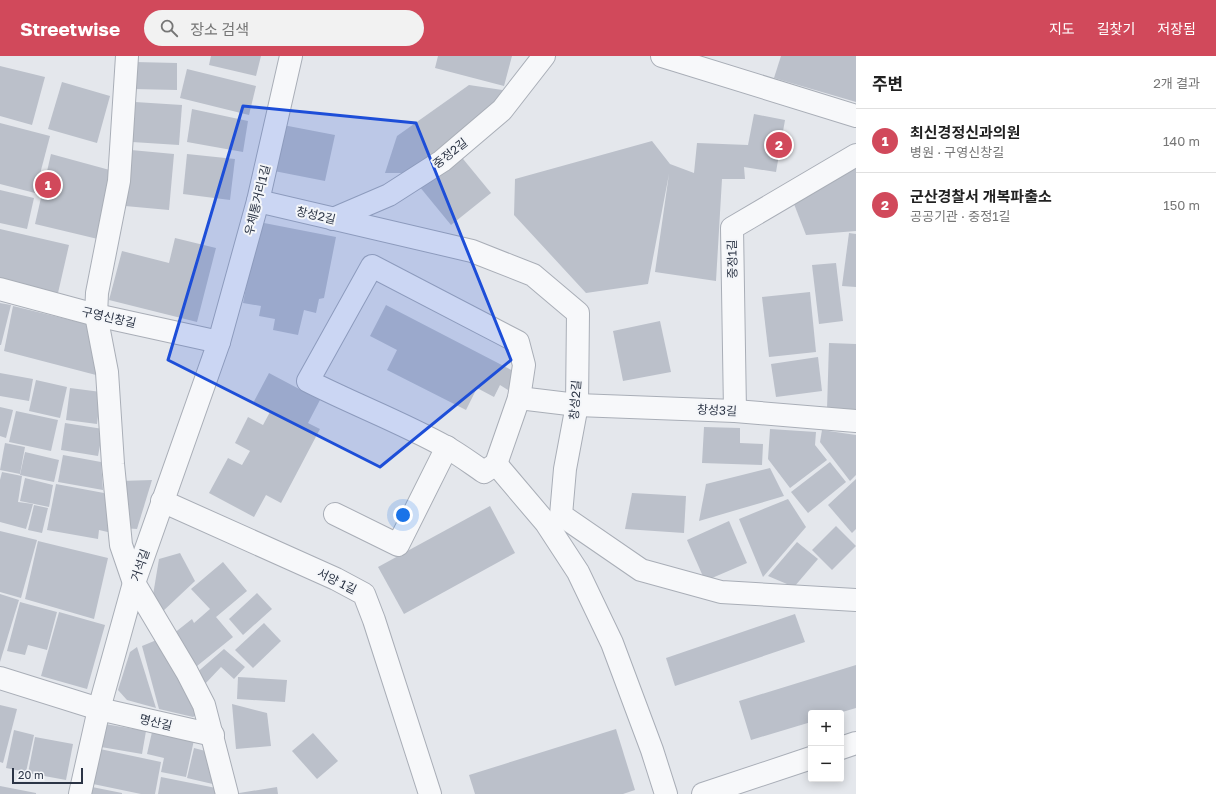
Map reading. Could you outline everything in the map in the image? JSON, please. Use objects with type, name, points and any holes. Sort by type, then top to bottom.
[{"type":"street","points":[[127,56],[118,181],[97,293],[96,315],[107,372],[113,464],[121,545],[134,583],[187,672],[204,705],[213,735],[227,794]]},
{"type":"street","name":"우체통거리1길","points":[[219,342],[258,201],[291,56]]},
{"type":"street","name":"중정2길","points":[[333,219],[389,195],[442,161],[502,110],[544,56]]},
{"type":"street","points":[[662,56],[856,116]]},
{"type":"street","name":"중정1길","points":[[735,411],[732,228],[856,155]]},
{"type":"street","name":"창성2길","points":[[258,201],[472,251],[533,275],[578,313],[577,405],[565,469],[561,515],[641,570],[721,592],[856,600]]},
{"type":"street","points":[[372,266],[518,342],[524,365],[519,398],[496,464],[484,472],[447,447],[401,424],[341,398],[308,381],[372,266]]},
{"type":"street","name":"구영신창길","points":[[0,289],[96,315],[219,342]]},
{"type":"street","name":"거석길","points":[[80,794],[100,709],[134,583],[219,342]]},
{"type":"street","name":"창성3길","points":[[519,398],[577,405],[735,411],[856,421]]},
{"type":"street","points":[[335,514],[398,545],[447,447]]},
{"type":"street","points":[[496,464],[546,523],[578,572],[612,643],[652,750],[666,794]]},
{"type":"street","name":"서양 1길","points":[[162,501],[336,579],[364,594],[374,620],[430,794]]},
{"type":"street","name":"명산길","points":[[0,678],[100,709],[213,735]]},
{"type":"street","points":[[844,747],[856,743]]},
{"type":"street","points":[[703,794],[808,759]]},
{"type":"highlighted area","points":[[243,106],[416,123],[511,360],[380,467],[168,360]]},
{"type":"building","points":[[211,56],[261,56],[256,76],[209,65]]},
{"type":"building","points":[[438,56],[512,56],[504,86],[435,68]]},
{"type":"building","points":[[781,56],[856,56],[856,102],[774,78]]},
{"type":"building","points":[[135,62],[177,63],[177,90],[134,89]]},
{"type":"building","points":[[0,66],[45,77],[32,125],[0,116]]},
{"type":"building","points":[[187,69],[256,86],[249,115],[180,98]]},
{"type":"building","points":[[62,82],[110,96],[97,143],[48,129]]},
{"type":"building","points":[[469,85],[509,91],[499,105],[410,173],[385,173],[397,136]]},
{"type":"building","points":[[135,102],[182,105],[179,145],[132,142]]},
{"type":"building","points":[[192,109],[248,121],[243,152],[187,142]]},
{"type":"building","points":[[754,114],[785,120],[776,172],[744,167],[745,179],[722,179],[716,281],[655,272],[669,174],[648,284],[586,293],[514,215],[515,179],[652,141],[670,164],[694,173],[697,143],[748,145]]},
{"type":"building","points":[[0,123],[50,136],[35,193],[0,184]]},
{"type":"building","points":[[283,125],[335,135],[325,181],[274,171]]},
{"type":"building","points":[[131,150],[174,154],[169,210],[125,206]]},
{"type":"building","points":[[51,154],[117,172],[102,240],[35,224]]},
{"type":"building","points":[[187,154],[235,159],[230,200],[183,194]]},
{"type":"building","points":[[459,154],[491,193],[451,225],[419,186]]},
{"type":"building","points":[[856,167],[856,231],[806,235],[794,204]]},
{"type":"building","points":[[0,190],[34,198],[27,229],[0,223]]},
{"type":"building","points":[[259,222],[336,237],[324,298],[319,299],[316,313],[304,310],[298,335],[273,330],[275,319],[259,316],[261,306],[243,303]]},
{"type":"building","points":[[0,229],[69,245],[58,293],[0,279]]},
{"type":"building","points":[[849,233],[856,234],[856,287],[842,286]]},
{"type":"building","points":[[175,238],[216,248],[197,322],[109,300],[122,251],[169,263]]},
{"type":"building","points":[[836,263],[843,321],[819,324],[812,265]]},
{"type":"building","points":[[810,292],[816,352],[769,357],[762,297]]},
{"type":"building","points":[[0,303],[11,305],[1,345],[0,345]]},
{"type":"building","points":[[386,305],[517,373],[508,390],[500,385],[494,397],[477,388],[466,410],[387,370],[397,350],[370,336]]},
{"type":"building","points":[[13,306],[91,325],[96,375],[4,351]]},
{"type":"building","points":[[660,321],[671,372],[623,381],[613,331]]},
{"type":"building","points":[[829,343],[856,344],[856,411],[827,410]]},
{"type":"building","points":[[818,357],[822,391],[776,397],[771,364]]},
{"type":"building","points":[[0,373],[33,379],[29,401],[0,396]]},
{"type":"building","points":[[269,373],[320,400],[308,423],[320,429],[281,503],[266,495],[254,517],[209,493],[228,458],[242,465],[250,451],[235,443],[248,417],[263,425],[270,412],[253,403]]},
{"type":"building","points":[[36,380],[67,387],[60,418],[29,411]]},
{"type":"building","points":[[70,388],[101,392],[97,424],[66,420]]},
{"type":"building","points":[[0,407],[13,410],[6,438],[0,436]]},
{"type":"building","points":[[16,411],[58,420],[51,451],[9,442]]},
{"type":"building","points":[[65,423],[103,429],[98,456],[61,450]]},
{"type":"building","points":[[704,427],[740,428],[740,443],[763,444],[762,465],[702,463]]},
{"type":"building","points":[[770,429],[816,432],[815,445],[827,460],[790,488],[768,459]]},
{"type":"building","points":[[822,430],[856,435],[856,475],[850,481],[820,442]]},
{"type":"building","points":[[5,443],[25,447],[20,474],[0,470]]},
{"type":"building","points":[[25,452],[59,460],[54,482],[20,475]]},
{"type":"building","points":[[63,455],[101,462],[103,490],[58,482]]},
{"type":"building","points":[[830,462],[846,482],[808,513],[791,492]]},
{"type":"building","points":[[770,468],[784,496],[699,521],[706,484]]},
{"type":"building","points":[[2,472],[22,476],[18,502],[33,504],[26,529],[0,522],[0,480]]},
{"type":"building","points":[[25,478],[53,485],[49,507],[20,501]]},
{"type":"building","points":[[856,479],[856,529],[852,533],[828,505]]},
{"type":"building","points":[[152,480],[137,529],[122,528],[120,481]]},
{"type":"building","points":[[56,484],[104,493],[112,533],[99,530],[98,539],[47,530]]},
{"type":"building","points":[[632,493],[686,496],[684,533],[625,529]]},
{"type":"building","points":[[788,499],[806,527],[763,577],[739,519]]},
{"type":"building","points":[[34,505],[48,508],[42,533],[28,530]]},
{"type":"building","points":[[490,506],[515,553],[404,614],[378,567]]},
{"type":"building","points":[[729,521],[747,563],[705,581],[687,540]]},
{"type":"building","points":[[836,526],[856,546],[832,570],[812,550]]},
{"type":"building","points":[[0,531],[37,540],[21,598],[0,592]]},
{"type":"building","points":[[38,541],[108,558],[94,619],[25,599]]},
{"type":"building","points":[[797,542],[818,559],[794,587],[768,576]]},
{"type":"building","points":[[180,553],[195,581],[161,613],[152,601],[159,559]]},
{"type":"building","points":[[223,562],[247,591],[216,617],[233,637],[197,666],[173,634],[192,619],[194,623],[210,609],[191,589]]},
{"type":"building","points":[[257,593],[272,609],[243,635],[229,619]]},
{"type":"building","points":[[0,594],[19,600],[0,662]]},
{"type":"building","points":[[20,602],[57,612],[47,650],[28,645],[25,655],[7,651]]},
{"type":"building","points":[[59,612],[105,625],[87,689],[41,676]]},
{"type":"building","points":[[795,614],[805,642],[675,686],[666,658]]},
{"type":"building","points":[[264,623],[281,641],[253,668],[235,650]]},
{"type":"building","points":[[159,639],[202,712],[193,717],[159,709],[142,646]]},
{"type":"building","points":[[137,647],[156,708],[127,700],[118,690],[130,652]]},
{"type":"building","points":[[224,649],[245,667],[234,679],[221,667],[204,685],[194,675]]},
{"type":"building","points":[[856,665],[856,708],[844,712],[844,710],[808,710],[808,723],[751,740],[739,701]]},
{"type":"building","points":[[238,677],[287,680],[285,702],[237,699]]},
{"type":"building","points":[[232,704],[267,713],[271,746],[236,749]]},
{"type":"building","points":[[0,705],[17,709],[3,763],[0,762]]},
{"type":"building","points":[[105,724],[146,731],[142,754],[101,747]]},
{"type":"building","points":[[616,729],[635,790],[623,794],[475,794],[469,775]]},
{"type":"building","points":[[14,730],[34,735],[26,772],[6,768]]},
{"type":"building","points":[[152,732],[194,740],[186,777],[161,772],[164,758],[147,754]]},
{"type":"building","points":[[313,733],[338,761],[317,779],[292,751]]},
{"type":"building","points":[[35,737],[73,744],[66,780],[28,773]]},
{"type":"building","points":[[194,748],[213,753],[217,785],[187,778]]},
{"type":"building","points":[[100,749],[161,762],[155,794],[141,794],[93,784]]},
{"type":"building","points":[[161,777],[216,788],[218,794],[158,794]]},
{"type":"building","points":[[0,786],[36,793],[36,794],[0,794]]},
{"type":"building","points":[[92,787],[122,793],[122,794],[90,794]]},
{"type":"building","points":[[277,787],[278,794],[239,794],[239,793]]},
{"type":"place","name":"군산경찰서 개복파출소","points":[[779,145]]},
{"type":"place","name":"최신경정신과의원","points":[[48,185]]}]
